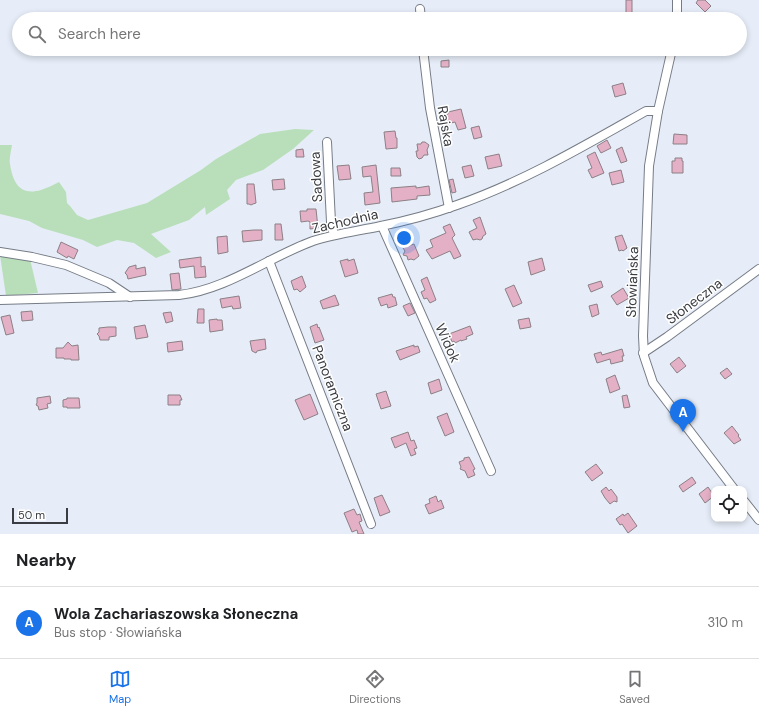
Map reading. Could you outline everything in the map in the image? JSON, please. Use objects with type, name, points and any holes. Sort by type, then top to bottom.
[{"type":"street","points":[[677,0],[677,12]]},
{"type":"street","name":"Rajska","points":[[424,56],[430,108],[449,208]]},
{"type":"street","name":"Słowiańska","points":[[670,56],[658,111],[649,166],[643,353],[653,383],[732,486]]},
{"type":"street","name":"Zachodnia","points":[[0,300],[190,294],[212,287],[309,243],[334,235],[382,226],[449,208],[502,188],[531,174],[646,111],[658,111]]},
{"type":"street","name":"Sadowa","points":[[327,142],[331,222],[334,235]]},
{"type":"street","name":"Widok","points":[[382,226],[491,470]]},
{"type":"street","points":[[0,252],[32,257],[66,265],[109,283],[130,297]]},
{"type":"street","name":"Panoramiczna","points":[[269,261],[371,524]]},
{"type":"street","name":"Słoneczna","points":[[643,353],[759,269]]},
{"type":"street","points":[[747,506],[759,520]]},
{"type":"green space","points":[[295,129],[314,130],[293,149],[263,170],[236,180],[227,190],[230,199],[206,215],[205,207],[189,220],[151,234],[171,252],[156,258],[134,243],[117,240],[97,247],[83,240],[42,228],[29,221],[0,214],[0,145],[12,145],[10,157],[11,171],[19,186],[28,191],[34,191],[59,182],[66,192],[67,203],[77,215],[88,220],[147,203],[201,170],[216,159],[260,134]]},
{"type":"green space","points":[[0,255],[30,259],[38,293],[6,296]]},
{"type":"building","points":[[626,0],[632,0],[632,12],[626,12]]},
{"type":"building","points":[[698,0],[705,0],[711,6],[705,12],[696,3]]},
{"type":"building","points":[[449,60],[449,67],[441,67],[441,61]]},
{"type":"building","points":[[623,83],[626,94],[615,97],[612,86]]},
{"type":"building","points":[[461,109],[466,128],[458,130],[455,122],[444,125],[442,116],[448,114],[448,112]]},
{"type":"building","points":[[479,126],[482,137],[474,139],[471,128]]},
{"type":"building","points":[[395,131],[397,148],[386,149],[384,132]]},
{"type":"building","points":[[674,134],[687,135],[687,144],[673,144]]},
{"type":"building","points":[[607,140],[611,148],[601,153],[597,146]]},
{"type":"building","points":[[422,142],[429,145],[427,150],[428,155],[424,155],[419,159],[416,151],[418,151],[417,144],[421,144]]},
{"type":"building","points":[[622,147],[627,161],[621,163],[616,150]]},
{"type":"building","points":[[303,149],[304,157],[296,157],[296,150]]},
{"type":"building","points":[[595,152],[604,173],[592,178],[588,170],[592,168],[587,156]]},
{"type":"building","points":[[499,154],[502,166],[488,169],[485,157]]},
{"type":"building","points":[[675,158],[682,158],[683,173],[672,173],[672,161],[675,161]]},
{"type":"building","points":[[349,165],[351,179],[339,180],[337,166]]},
{"type":"building","points":[[376,165],[380,203],[365,205],[364,193],[373,192],[371,176],[363,177],[362,167]]},
{"type":"building","points":[[471,165],[474,176],[465,178],[462,167]]},
{"type":"building","points":[[391,168],[400,168],[401,176],[391,176]]},
{"type":"building","points":[[621,170],[624,182],[612,185],[609,173]]},
{"type":"building","points":[[284,179],[285,189],[273,190],[272,180]]},
{"type":"building","points":[[453,179],[456,192],[452,193],[449,180]]},
{"type":"building","points":[[247,184],[254,184],[256,203],[251,205],[247,204]]},
{"type":"building","points":[[416,186],[416,188],[429,186],[430,195],[417,196],[417,199],[392,202],[391,188]]},
{"type":"building","points":[[307,209],[316,209],[318,228],[310,229],[310,222],[301,222],[300,211],[307,211]]},
{"type":"building","points":[[480,217],[486,234],[480,240],[473,240],[469,232],[477,228],[473,220]]},
{"type":"building","points":[[275,224],[281,224],[283,240],[275,240]]},
{"type":"building","points":[[450,224],[455,235],[452,238],[461,256],[454,259],[450,251],[432,259],[426,250],[433,247],[430,240],[446,233],[443,227]]},
{"type":"building","points":[[262,230],[262,240],[243,242],[242,231]]},
{"type":"building","points":[[622,235],[627,248],[623,251],[619,251],[615,237]]},
{"type":"building","points":[[227,236],[228,252],[218,254],[217,237]]},
{"type":"building","points":[[61,242],[78,250],[74,259],[68,256],[67,258],[57,252]]},
{"type":"building","points":[[414,244],[419,256],[414,260],[408,260],[407,256],[403,255],[405,251],[403,248]]},
{"type":"building","points":[[201,257],[201,267],[205,266],[206,277],[195,278],[194,266],[180,268],[179,260]]},
{"type":"building","points":[[542,258],[545,270],[531,275],[528,262]]},
{"type":"building","points":[[348,259],[348,261],[354,259],[358,273],[345,277],[340,261]]},
{"type":"building","points":[[136,265],[136,269],[145,267],[146,275],[128,279],[125,273],[129,267]]},
{"type":"building","points":[[179,273],[181,289],[172,290],[170,274]]},
{"type":"building","points":[[302,276],[306,287],[300,292],[297,289],[294,290],[291,281]]},
{"type":"building","points":[[427,277],[436,300],[430,303],[427,298],[424,299],[421,292],[425,290],[421,280]]},
{"type":"building","points":[[601,281],[603,287],[591,292],[588,285]]},
{"type":"building","points":[[514,285],[522,303],[513,307],[505,289]]},
{"type":"building","points":[[623,288],[629,298],[617,305],[611,296]]},
{"type":"building","points":[[392,294],[393,297],[395,297],[397,305],[388,308],[387,304],[381,306],[378,298]]},
{"type":"building","points":[[335,295],[339,305],[323,309],[320,301]]},
{"type":"building","points":[[239,296],[241,308],[233,309],[232,306],[222,308],[220,299]]},
{"type":"building","points":[[410,303],[415,313],[408,316],[403,306]]},
{"type":"building","points":[[597,304],[599,314],[592,317],[589,306]]},
{"type":"building","points":[[198,309],[204,309],[204,323],[197,323]]},
{"type":"building","points":[[32,311],[33,320],[22,321],[21,312]]},
{"type":"building","points":[[171,312],[173,321],[166,323],[163,313]]},
{"type":"building","points":[[10,315],[14,333],[6,335],[1,317]]},
{"type":"building","points":[[529,318],[531,327],[520,329],[518,320]]},
{"type":"building","points":[[209,320],[222,320],[223,330],[210,332]]},
{"type":"building","points":[[317,324],[324,340],[315,343],[310,327]]},
{"type":"building","points":[[145,325],[148,337],[136,339],[134,327]]},
{"type":"building","points":[[470,326],[473,334],[466,337],[467,339],[455,343],[454,341],[452,342],[449,334]]},
{"type":"building","points":[[116,327],[116,336],[109,337],[109,340],[100,340],[97,334],[99,332],[99,328]]},
{"type":"building","points":[[265,339],[266,349],[257,351],[256,353],[252,351],[250,341]]},
{"type":"building","points":[[182,341],[183,350],[168,352],[167,343]]},
{"type":"building","points":[[68,342],[72,346],[78,345],[79,360],[56,358],[56,348],[63,348]]},
{"type":"building","points":[[414,345],[414,347],[418,346],[420,352],[400,360],[396,351]]},
{"type":"building","points":[[622,349],[624,356],[622,356],[623,361],[611,364],[610,359],[597,363],[594,354],[601,352],[602,355]]},
{"type":"building","points":[[679,357],[686,366],[677,373],[670,364]]},
{"type":"building","points":[[727,368],[732,374],[725,379],[720,373]]},
{"type":"building","points":[[615,375],[620,389],[610,393],[606,379]]},
{"type":"building","points":[[439,379],[442,390],[431,394],[428,383]]},
{"type":"building","points":[[386,391],[391,406],[381,409],[376,394]]},
{"type":"building","points":[[310,394],[318,414],[304,420],[295,400]]},
{"type":"building","points":[[168,395],[180,395],[182,400],[180,400],[180,405],[168,405]]},
{"type":"building","points":[[627,395],[630,407],[624,408],[622,396]]},
{"type":"building","points":[[50,396],[51,403],[47,404],[48,408],[39,410],[38,406],[36,405],[37,398]]},
{"type":"building","points":[[67,398],[79,398],[80,408],[63,407],[63,400]]},
{"type":"building","points":[[447,413],[454,432],[445,436],[437,417]]},
{"type":"building","points":[[732,426],[741,440],[734,444],[724,433]]},
{"type":"building","points":[[408,432],[411,441],[414,440],[417,448],[414,449],[416,454],[411,456],[406,443],[395,448],[391,438]]},
{"type":"building","points":[[469,457],[475,469],[473,470],[475,475],[468,478],[465,471],[460,469],[461,467],[459,462],[464,460],[464,458]]},
{"type":"building","points":[[596,464],[603,473],[592,481],[585,472]]},
{"type":"building","points":[[692,477],[696,483],[683,492],[679,486]]},
{"type":"building","points":[[606,487],[609,491],[611,489],[617,497],[617,502],[614,501],[610,504],[605,498],[601,491]]},
{"type":"building","points":[[708,487],[711,492],[711,498],[705,503],[699,494]]},
{"type":"building","points":[[382,495],[390,512],[380,516],[374,498]]},
{"type":"building","points":[[436,496],[438,502],[441,500],[444,508],[429,514],[425,505],[430,503],[429,499]]},
{"type":"building","points":[[354,509],[357,515],[360,514],[362,521],[359,522],[364,534],[358,534],[357,530],[352,532],[344,513]]},
{"type":"building","points":[[628,513],[637,526],[628,533],[622,524],[620,525],[616,519],[623,514],[624,516]]},
{"type":"place","name":"Wola Zachariaszowska Słoneczna","points":[[683,432]]}]
